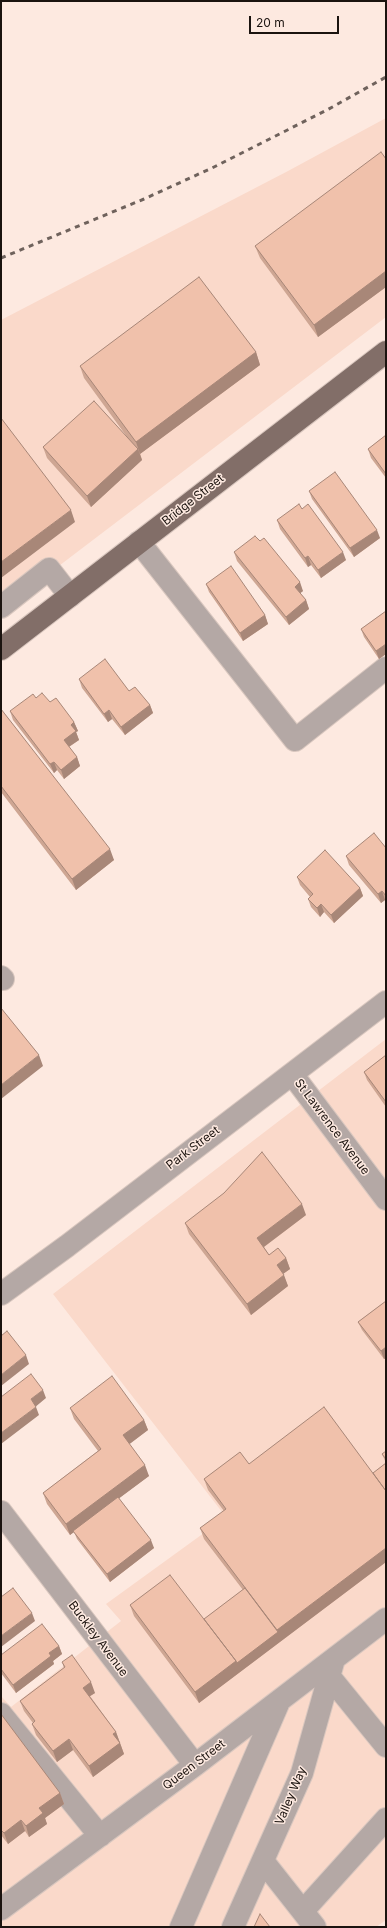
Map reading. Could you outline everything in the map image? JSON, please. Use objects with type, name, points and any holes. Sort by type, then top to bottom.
[{"type":"main road","name":"Bridge Street","points":[[1,649],[386,352]]},
{"type":"street","points":[[139,542],[295,740],[386,668]]},
{"type":"street","points":[[1,607],[49,569],[70,596]]},
{"type":"street","name":"Park Street","points":[[1,1294],[67,1246],[386,1002]]},
{"type":"street","name":"St Lawrence Avenue","points":[[292,1074],[386,1199]]},
{"type":"street","name":"Buckley Avenue","points":[[1,1512],[195,1765]]},
{"type":"street","name":"Queen Street","points":[[1,1909],[280,1701],[331,1668],[386,1619]]},
{"type":"street","points":[[331,1668],[386,1746]]},
{"type":"street","name":"Valley Way","points":[[233,1927],[302,1773],[331,1668]]},
{"type":"street","points":[[181,1927],[280,1701]]},
{"type":"street","points":[[1,1714],[100,1836]]},
{"type":"street","points":[[263,1861],[309,1919],[386,1820]]},
{"type":"shaded area","points":[[386,118],[386,317],[1,610],[1,320],[288,171]]},
{"type":"shaded area","points":[[386,1039],[386,1920],[376,1927],[1,1927],[1,1696],[11,1707],[121,1621],[106,1604],[226,1517],[53,1294]]},
{"type":"building","points":[[381,152],[386,159],[386,271],[314,325],[255,246]]},
{"type":"building","points":[[199,277],[256,352],[136,442],[80,366]]},
{"type":"building","points":[[94,401],[138,449],[87,496],[43,447]]},
{"type":"building","points":[[1,418],[71,510],[1,562]]},
{"type":"building","points":[[386,435],[386,474],[368,449]]},
{"type":"building","points":[[335,472],[377,530],[350,548],[309,491]]},
{"type":"building","points":[[299,504],[302,509],[308,504],[343,552],[318,570],[308,556],[305,558],[277,520]]},
{"type":"building","points":[[255,536],[260,541],[264,538],[300,582],[295,587],[306,600],[286,617],[234,552]]},
{"type":"building","points":[[231,566],[265,615],[240,633],[206,584]]},
{"type":"building","points":[[386,611],[386,644],[376,651],[361,629]]},
{"type":"building","points":[[105,659],[129,691],[135,687],[150,705],[121,727],[109,710],[104,714],[79,679]]},
{"type":"building","points":[[42,693],[50,702],[56,698],[74,722],[71,725],[76,731],[64,740],[77,757],[61,770],[54,762],[50,764],[10,711],[33,694],[36,698]]},
{"type":"building","points":[[1,709],[110,849],[72,879],[1,786]]},
{"type":"building","points":[[374,833],[386,848],[386,896],[382,891],[378,894],[346,856]]},
{"type":"building","points":[[325,850],[360,888],[331,915],[321,904],[317,908],[308,899],[313,894],[297,877]]},
{"type":"building","points":[[1,1008],[39,1055],[1,1085]]},
{"type":"building","points":[[386,1055],[386,1102],[364,1072]]},
{"type":"building","points":[[262,1152],[302,1204],[257,1238],[269,1255],[278,1248],[286,1258],[277,1265],[284,1275],[247,1304],[185,1223],[224,1193]]},
{"type":"building","points":[[386,1301],[386,1347],[381,1351],[358,1322]]},
{"type":"building","points":[[7,1331],[26,1355],[1,1375],[1,1336]]},
{"type":"building","points":[[31,1374],[43,1390],[31,1399],[36,1407],[1,1433],[1,1397]]},
{"type":"building","points":[[112,1376],[144,1420],[123,1435],[145,1465],[66,1524],[43,1493],[101,1449],[70,1408]]},
{"type":"building","points":[[324,1407],[386,1491],[386,1548],[277,1630],[200,1528],[226,1509],[204,1479],[240,1452],[249,1464]]},
{"type":"building","points":[[386,1451],[386,1459],[382,1454]]},
{"type":"building","points":[[386,1463],[386,1491],[373,1473]]},
{"type":"building","points":[[118,1497],[151,1540],[107,1574],[73,1531]]},
{"type":"building","points":[[170,1575],[236,1661],[195,1692],[130,1605]]},
{"type":"building","points":[[13,1588],[32,1613],[1,1636],[1,1597]]},
{"type":"building","points":[[245,1588],[278,1632],[237,1663],[204,1619]]},
{"type":"building","points":[[42,1624],[59,1646],[49,1653],[51,1656],[13,1685],[1,1669],[1,1655]]},
{"type":"building","points":[[72,1655],[91,1682],[83,1688],[116,1732],[113,1734],[120,1743],[89,1766],[69,1739],[53,1751],[32,1724],[35,1721],[20,1701],[65,1667],[62,1662]]},
{"type":"building","points":[[1,1714],[60,1793],[39,1808],[43,1813],[26,1826],[21,1820],[4,1833],[1,1830]]},
{"type":"building","points":[[260,1914],[270,1927],[254,1927]]},
{"type":"railway","points":[[1,258],[144,199],[212,168],[327,110],[386,77]]}]
